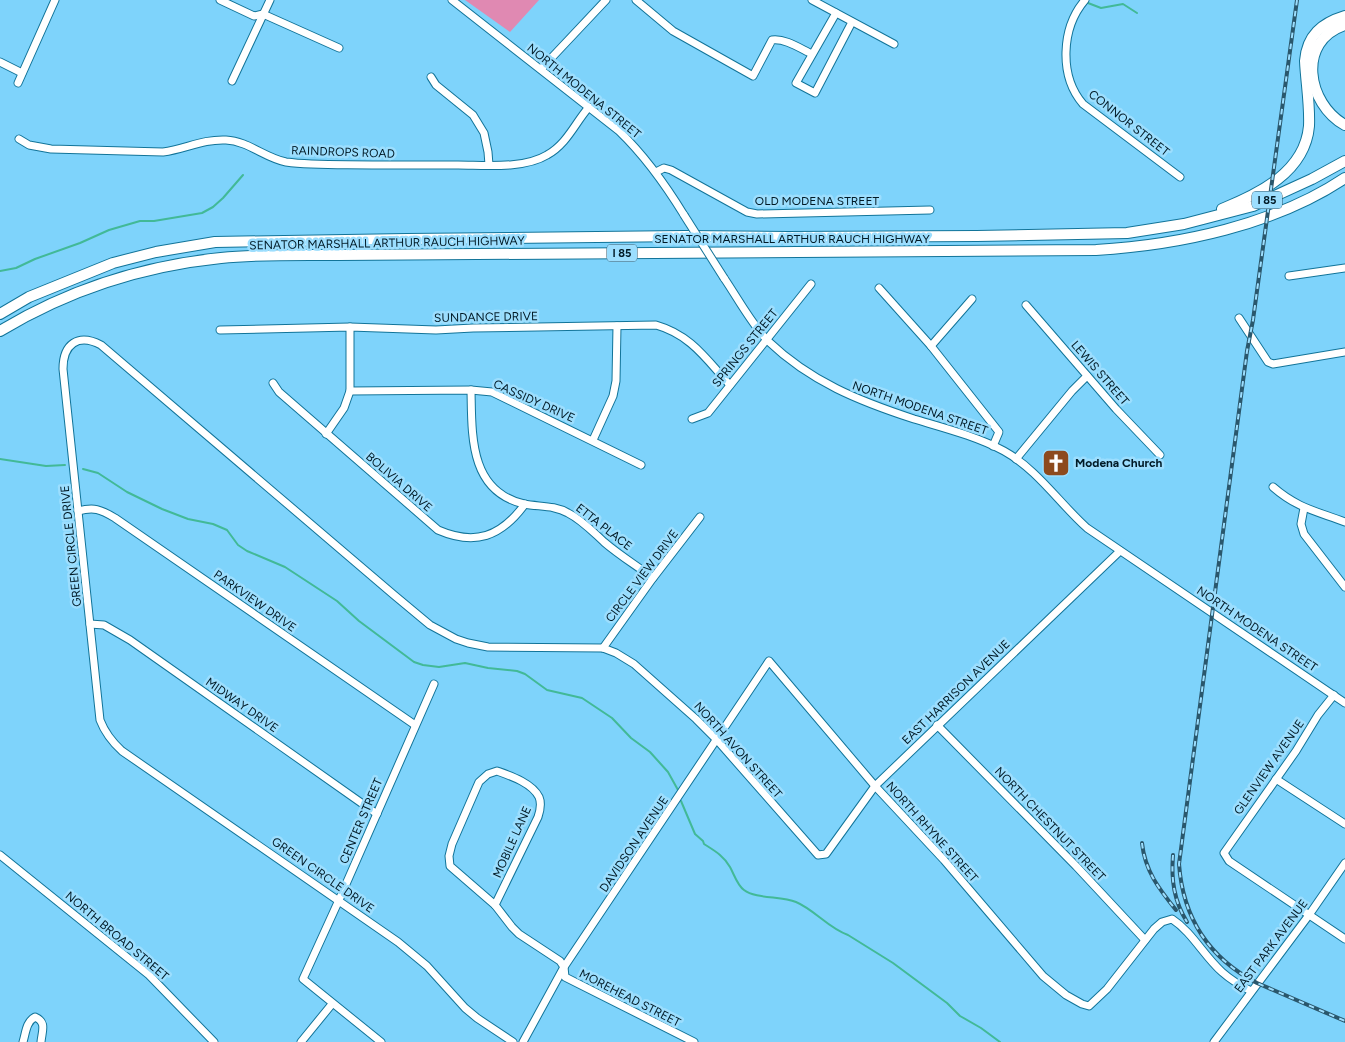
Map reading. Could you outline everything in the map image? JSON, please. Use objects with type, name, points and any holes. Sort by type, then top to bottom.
[{"type":"highway","points":[[1184,224],[1245,200],[1276,182],[1302,153],[1308,135],[1309,117],[1305,51],[1313,34],[1327,22],[1345,11]]},
{"type":"highway","points":[[1327,22],[1345,16]]},
{"type":"highway","points":[[1345,25],[1332,31],[1319,44],[1315,53],[1312,72],[1316,90],[1324,107],[1345,125]]},
{"type":"highway","name":"SENATOR MARSHALL ARTHUR RAUCH HIGHWAY","points":[[0,314],[29,297],[114,263],[156,252],[215,242],[685,236],[977,236],[1127,232],[1184,224],[1253,206],[1312,179],[1345,161]]},
{"type":"highway","name":"SENATOR MARSHALL ARTHUR RAUCH HIGHWAY","points":[[0,331],[29,314],[89,287],[170,265],[222,258],[339,254],[1086,250],[1130,248],[1193,238],[1255,220],[1297,204],[1342,181]]},
{"type":"street","points":[[18,83],[55,0]]},
{"type":"street","points":[[220,0],[254,16],[263,14],[339,48]]},
{"type":"street","points":[[232,81],[270,0]]},
{"type":"street","name":"NORTH MODENA STREET","points":[[452,0],[589,107],[634,146],[656,172],[724,278],[767,340],[816,379],[865,403],[966,435],[1016,458],[1039,478],[1075,518],[1120,551],[1345,703]]},
{"type":"street","points":[[541,69],[606,0]]},
{"type":"street","points":[[636,0],[673,31],[753,76],[772,40],[782,41],[812,54]]},
{"type":"street","points":[[812,0],[894,44]]},
{"type":"street","name":"CONNOR STREET","points":[[1085,0],[1074,17],[1069,31],[1066,53],[1066,61],[1075,94],[1083,104],[1180,177]]},
{"type":"street","points":[[836,13],[796,83],[815,93],[852,22]]},
{"type":"street","points":[[0,62],[22,73]]},
{"type":"street","points":[[431,77],[436,85],[474,115],[484,133],[489,165]]},
{"type":"street","name":"RAINDROPS ROAD","points":[[19,139],[29,145],[51,149],[163,152],[176,151],[203,141],[229,140],[241,143],[272,158],[304,164],[489,165],[525,163],[536,161],[548,155],[562,144],[589,107]]},
{"type":"street","name":"OLD MODENA STREET","points":[[656,172],[664,168],[671,170],[748,212],[757,214],[930,210]]},
{"type":"street","points":[[1288,276],[1345,268]]},
{"type":"street","name":"SPRINGS STREET","points":[[692,419],[708,413],[811,284]]},
{"type":"street","points":[[879,288],[931,346],[999,432],[993,446]]},
{"type":"street","points":[[931,346],[972,299]]},
{"type":"street","name":"LEWIS STREET","points":[[1026,305],[1087,376],[1160,454]]},
{"type":"street","points":[[1239,318],[1268,362],[1273,364],[1345,352]]},
{"type":"street","name":"SUNDANCE DRIVE","points":[[220,330],[350,327],[436,330],[656,325],[684,337],[730,385]]},
{"type":"street","points":[[593,440],[613,396],[616,381],[617,326]]},
{"type":"street","points":[[326,434],[344,408],[350,391],[350,327]]},
{"type":"street","name":"GREEN CIRCLE DRIVE","points":[[462,641],[430,625],[101,345],[93,341],[79,340],[66,350],[63,358],[78,511],[100,720],[104,731],[122,751],[339,900],[418,958],[464,1008],[514,1042]]},
{"type":"street","points":[[1016,458],[1072,391],[1087,376]]},
{"type":"street","name":"BOLIVIA DRIVE","points":[[274,383],[279,392],[438,530],[452,536],[473,538],[497,531],[510,523],[525,504]]},
{"type":"street","name":"CASSIDY DRIVE","points":[[350,391],[471,390],[492,392],[641,465]]},
{"type":"street","name":"ETTA PLACE","points":[[471,390],[475,458],[480,470],[491,485],[505,497],[525,504],[551,506],[567,512],[582,521],[605,543],[653,578]]},
{"type":"street","points":[[1273,487],[1286,498],[1304,508],[1345,522]]},
{"type":"street","name":"PARKVIEW DRIVE","points":[[78,511],[90,508],[115,518],[414,725]]},
{"type":"street","points":[[1304,508],[1301,524],[1304,534],[1345,587]]},
{"type":"street","name":"CIRCLE VIEW DRIVE","points":[[603,648],[700,517]]},
{"type":"street","name":"EAST HARRISON AVENUE","points":[[818,855],[826,854],[875,786],[1120,551]]},
{"type":"street","name":"MIDWAY DRIVE","points":[[90,624],[104,625],[130,640],[377,814]]},
{"type":"street","name":"NORTH AVON STREET","points":[[462,641],[488,646],[603,648],[616,653],[634,664],[675,699],[717,740],[818,855]]},
{"type":"street","name":"DAVIDSON AVENUE","points":[[523,1042],[564,967],[769,661]]},
{"type":"street","name":"NORTH RHYNE STREET","points":[[769,661],[875,786],[944,860],[1043,976],[1066,994],[1089,1006],[1107,989],[1145,940]]},
{"type":"street","name":"CENTER STREET","points":[[332,1004],[303,979],[377,814],[414,725],[434,684]]},
{"type":"street","name":"GLENVIEW AVENUE","points":[[1309,915],[1229,862],[1224,853],[1318,715],[1334,695]]},
{"type":"street","name":"NORTH CHESTNUT STREET","points":[[937,725],[1076,866],[1145,940]]},
{"type":"street","name":"MOBILE LANE","points":[[495,905],[538,817],[541,806],[539,797],[531,788],[511,776],[497,771],[488,774],[479,782],[452,844],[449,856],[450,866],[495,905],[519,934],[560,961],[564,967]]},
{"type":"street","points":[[1276,779],[1345,824]]},
{"type":"street","name":"NORTH BROAD STREET","points":[[1,857],[149,975],[214,1042]]},
{"type":"street","name":"EAST PARK AVENUE","points":[[1214,1042],[1309,915],[1345,863]]},
{"type":"street","points":[[1309,915],[1345,939]]},
{"type":"street","points":[[1145,940],[1162,922],[1172,919],[1181,924],[1221,971],[1234,982],[1251,991]]},
{"type":"street","name":"MOREHEAD STREET","points":[[564,967],[565,977],[694,1042]]},
{"type":"street","points":[[301,1042],[332,1004],[381,1042]]},
{"type":"street","points":[[23,1042],[30,1019],[35,1017],[41,1019],[44,1024],[41,1042]]},
{"type":"shaded area","points":[[465,0],[539,0],[510,32]]},
{"type":"waterway","points":[[1088,3],[1101,8],[1123,4],[1137,13]]},
{"type":"waterway","points":[[0,271],[16,268],[109,230],[140,221],[154,221],[202,213],[213,207],[223,198],[243,175]]},
{"type":"waterway","points":[[0,459],[46,466],[65,465]]},
{"type":"waterway","points":[[83,469],[98,473],[127,492],[162,509],[188,519],[213,524],[227,530],[238,545],[247,551],[285,567],[337,601],[359,621],[414,662],[439,667],[465,663],[517,671],[525,674],[547,690],[582,698],[612,718],[631,738],[650,752],[668,772],[678,790]]},
{"type":"waterway","points":[[681,801],[695,834],[704,844],[725,860],[744,890],[755,895],[790,900],[803,905],[834,928],[893,963],[947,1003],[960,1016],[1000,1042]]},
{"type":"railway","points":[[1297,0],[1253,320],[1247,351],[1179,864],[1186,902],[1193,919],[1212,949],[1225,962],[1257,983],[1345,1021]]},
{"type":"railway","points":[[1142,843],[1150,871],[1176,910]]},
{"type":"railway","points":[[1173,855],[1174,890],[1187,922]]},
{"type":"place","name":"Modena Church","points":[[1056,463]]}]
